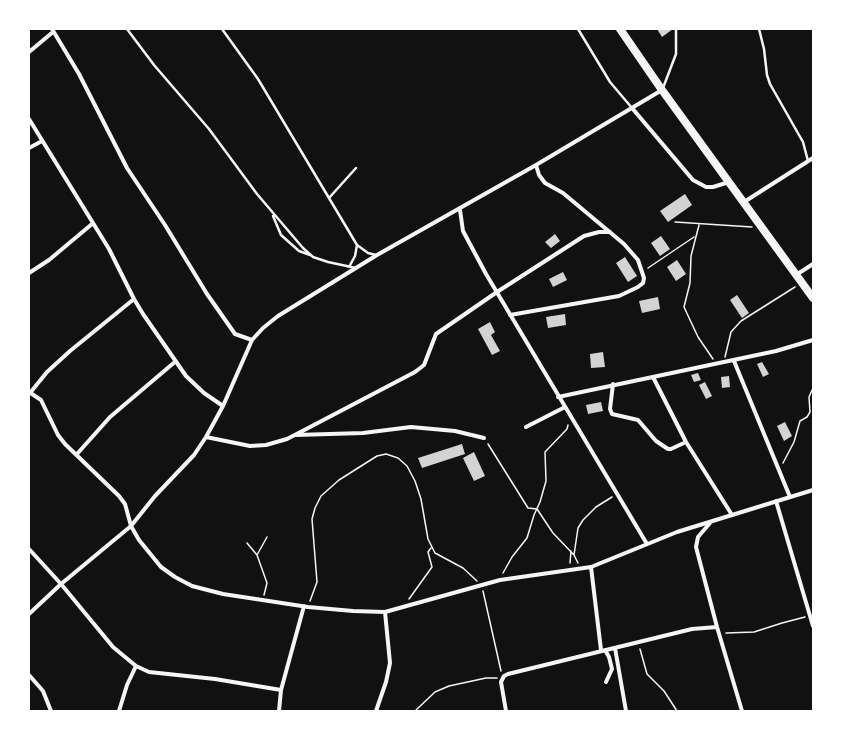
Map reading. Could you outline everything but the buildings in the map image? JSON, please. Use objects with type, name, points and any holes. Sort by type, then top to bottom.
[{"type":"highway","points":[[620,29],[662,90],[813,298]]},
{"type":"street","points":[[29,52],[53,30],[79,74],[127,168],[165,225],[211,300],[235,334],[252,340]]},
{"type":"street","points":[[29,614],[61,584],[132,526],[155,496],[194,455],[223,406],[252,340],[263,328],[278,316],[377,255],[460,210],[662,90]]},
{"type":"street","points":[[632,108],[693,180],[706,187],[712,187],[729,182]]},
{"type":"street","points":[[29,119],[92,224],[109,249],[134,299],[186,376],[204,393],[223,406]]},
{"type":"street","points":[[29,148],[42,141]]},
{"type":"street","points":[[744,203],[813,158]]},
{"type":"street","points":[[510,315],[619,296],[629,292],[643,283],[644,278],[643,271],[631,252],[610,232],[563,193],[545,183],[539,175],[536,165]]},
{"type":"street","points":[[460,210],[463,231],[497,292],[558,397],[647,544]]},
{"type":"street","points":[[29,274],[92,224]]},
{"type":"street","points":[[206,437],[250,446],[266,445],[294,435],[415,372],[424,365],[436,334],[497,292],[584,236],[599,232],[610,232]]},
{"type":"street","points":[[796,275],[813,264]]},
{"type":"street","points":[[134,299],[70,350],[47,372],[30,393],[43,404],[58,435],[119,496],[124,504],[132,526],[150,555],[175,577],[192,586],[262,600],[306,606],[353,611],[385,612],[500,580],[591,567],[677,532],[813,490]]},
{"type":"street","points":[[558,397],[613,384],[734,361],[813,340]]},
{"type":"street","points":[[77,454],[110,417],[176,361]]},
{"type":"street","points":[[734,361],[790,497]]},
{"type":"street","points":[[653,377],[686,442],[732,515]]},
{"type":"street","points":[[613,384],[610,409],[612,414],[638,420],[656,441],[668,449],[686,442]]},
{"type":"street","points":[[526,427],[565,407]]},
{"type":"street","points":[[294,435],[363,433],[411,427],[454,431],[484,438]]},
{"type":"street","points":[[776,501],[813,626]]},
{"type":"street","points":[[710,523],[696,542],[717,627],[742,711]]},
{"type":"street","points":[[29,550],[61,584],[112,647],[136,666],[149,672],[215,679],[281,690]]},
{"type":"street","points":[[591,567],[603,650],[612,663],[612,669],[606,682]]},
{"type":"street","points":[[279,711],[281,690],[306,606]]},
{"type":"street","points":[[376,711],[386,682],[390,662],[385,612]]},
{"type":"street","points":[[506,711],[502,677],[603,650],[638,643],[692,629],[717,627]]},
{"type":"street","points":[[614,648],[626,711]]},
{"type":"street","points":[[119,711],[127,685],[136,666]]},
{"type":"street","points":[[29,675],[42,691],[51,711]]},
{"type":"lane","points":[[127,29],[154,64],[209,129],[256,194],[303,248],[313,257]]},
{"type":"lane","points":[[222,29],[258,79],[357,245],[368,253],[377,255]]},
{"type":"lane","points":[[578,29],[610,82],[632,108]]},
{"type":"lane","points":[[662,90],[676,54],[676,29]]},
{"type":"lane","points":[[759,29],[770,84],[802,142],[808,161]]},
{"type":"lane","points":[[329,198],[356,168]]},
{"type":"lane","points":[[273,213],[275,225],[281,235],[299,251],[328,262],[356,268]]},
{"type":"lane","points":[[349,267],[355,256],[357,245]]},
{"type":"path","points":[[675,222],[699,225],[762,228]]},
{"type":"path","points":[[699,225],[694,237],[690,256],[690,283],[684,307],[698,337],[716,364]]},
{"type":"path","points":[[643,271],[694,237]]},
{"type":"path","points":[[724,362],[731,332],[741,321],[802,282]]},
{"type":"path","points":[[780,470],[794,442],[800,422],[807,417],[810,412],[809,396],[813,388]]},
{"type":"path","points":[[500,580],[508,562],[527,538],[546,481],[545,452],[567,429],[570,417]]},
{"type":"path","points":[[484,438],[528,508],[536,510],[553,533],[571,551],[580,568]]},
{"type":"path","points":[[306,606],[317,582],[312,519],[315,508],[321,496],[339,480],[378,456],[386,454],[398,458],[410,471],[415,481],[421,499],[431,547],[440,556],[464,568],[481,585],[502,677],[486,678],[449,686],[435,692],[415,711]]},
{"type":"path","points":[[574,555],[578,528],[583,520],[605,500],[617,495]]},
{"type":"path","points":[[257,554],[267,537]]},
{"type":"path","points":[[247,542],[257,554],[267,583],[262,600]]},
{"type":"path","points":[[402,608],[432,566],[428,552],[431,547]]},
{"type":"path","points":[[569,570],[571,551]]},
{"type":"path","points":[[717,627],[729,634],[748,633],[810,616]]},
{"type":"path","points":[[638,643],[647,674],[664,691],[677,711]]}]
